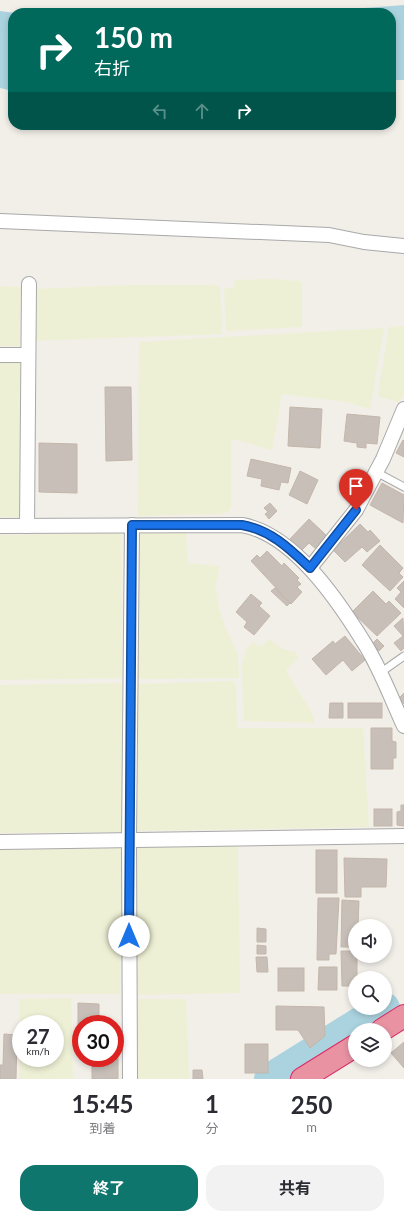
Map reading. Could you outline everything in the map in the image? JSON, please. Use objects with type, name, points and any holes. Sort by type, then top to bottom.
[{"type":"highway","points":[[392,1024],[404,1016]]},
{"type":"highway","points":[[302,1079],[348,1050]]},
{"type":"street","points":[[0,222],[329,235],[364,242],[404,246]]},
{"type":"street","points":[[27,526],[29,284]]},
{"type":"street","points":[[0,355],[28,355]]},
{"type":"street","points":[[310,568],[356,510],[376,472],[404,409]]},
{"type":"street","points":[[130,1079],[129,840],[132,525]]},
{"type":"street","points":[[0,526],[242,525],[254,527],[272,535],[310,568],[364,641],[404,726]]},
{"type":"street","points":[[0,842],[404,836]]},
{"type":"lane","points":[[376,472],[404,487]]},
{"type":"lane","points":[[380,673],[404,656]]},
{"type":"green space","points":[[271,279],[299,281],[302,283],[302,327],[226,331],[224,289],[234,287],[235,280]]},
{"type":"green space","points":[[126,285],[215,285],[220,287],[222,334],[33,341],[33,289]]},
{"type":"green space","points":[[0,286],[21,287],[19,346],[0,346]]},
{"type":"green space","points":[[404,326],[404,396],[398,402],[380,397],[378,394],[389,327]]},
{"type":"green space","points":[[384,328],[370,409],[346,402],[282,394],[272,450],[233,439],[231,443],[231,506],[229,512],[220,514],[138,516],[139,342]]},
{"type":"green space","points":[[0,360],[21,360],[19,517],[0,517]]},
{"type":"green space","points":[[139,531],[186,533],[188,563],[220,566],[215,586],[220,612],[238,654],[239,678],[137,679],[137,533]]},
{"type":"green space","points":[[121,533],[122,678],[0,680],[0,535]]},
{"type":"green space","points":[[269,639],[283,649],[296,652],[298,658],[286,670],[311,711],[315,723],[244,721],[242,664],[247,648],[252,643],[262,646]]},
{"type":"green space","points":[[233,681],[236,684],[237,728],[363,728],[369,827],[136,831],[137,684]]},
{"type":"green space","points":[[122,683],[121,832],[0,833],[0,685]]},
{"type":"green space","points":[[238,845],[240,993],[135,995],[136,847]]},
{"type":"green space","points":[[122,848],[120,994],[0,994],[0,850]]},
{"type":"green space","points":[[71,998],[73,1079],[19,1079],[19,1067],[64,1067],[64,1015],[20,1015],[20,999]]},
{"type":"green space","points":[[135,999],[186,999],[189,1079],[137,1079]]},
{"type":"water","points":[[404,5],[404,80],[396,80],[396,8],[365,8]]},
{"type":"water","points":[[0,11],[8,12],[8,90],[0,88]]},
{"type":"building","points":[[105,387],[131,387],[132,460],[106,461]]},
{"type":"building","points":[[290,407],[322,409],[320,448],[288,446]]},
{"type":"building","points":[[347,414],[380,417],[377,444],[366,443],[366,448],[357,447],[357,443],[344,441]]},
{"type":"building","points":[[403,440],[404,441],[404,457],[396,453]]},
{"type":"building","points":[[39,443],[77,444],[77,493],[39,492]]},
{"type":"building","points":[[251,459],[291,468],[288,483],[281,482],[279,490],[261,486],[262,479],[247,476]]},
{"type":"building","points":[[300,471],[318,480],[307,504],[289,495]]},
{"type":"building","points":[[382,483],[404,495],[403,523],[370,505]]},
{"type":"building","points":[[270,503],[277,511],[269,519],[265,514],[268,512],[264,508]]},
{"type":"building","points":[[309,519],[327,536],[316,549],[309,543],[301,551],[289,540]]},
{"type":"building","points":[[360,524],[368,532],[370,530],[380,541],[367,552],[362,547],[345,562],[333,550]]},
{"type":"building","points":[[380,545],[403,568],[399,573],[403,577],[390,591],[362,565]]},
{"type":"building","points":[[267,551],[282,566],[284,563],[299,578],[297,580],[301,584],[297,587],[302,592],[291,604],[251,561],[257,555],[260,558]]},
{"type":"building","points":[[404,581],[404,608],[395,599],[401,592],[397,588]]},
{"type":"building","points":[[275,588],[290,603],[287,606],[271,591]]},
{"type":"building","points":[[373,591],[386,604],[389,601],[401,613],[377,636],[352,612]]},
{"type":"building","points":[[251,594],[262,603],[259,606],[270,616],[254,635],[244,627],[247,622],[236,612]]},
{"type":"building","points":[[403,618],[404,648],[401,651],[394,643],[403,636],[394,626]]},
{"type":"building","points":[[345,636],[365,660],[352,671],[343,660],[326,675],[312,659],[333,641],[335,644]]},
{"type":"building","points":[[377,639],[384,646],[379,651],[372,644]]},
{"type":"building","points":[[404,693],[404,704],[399,698]]},
{"type":"building","points":[[330,703],[343,703],[343,718],[329,718]]},
{"type":"building","points":[[348,703],[382,703],[382,718],[348,718]]},
{"type":"building","points":[[371,728],[392,728],[392,741],[396,742],[396,758],[393,758],[393,769],[371,769]]},
{"type":"building","points":[[401,805],[404,805],[404,826],[397,825],[397,812],[401,811]]},
{"type":"building","points":[[374,809],[392,809],[392,826],[374,826]]},
{"type":"building","points":[[316,850],[337,850],[337,893],[316,893]]},
{"type":"building","points":[[344,858],[387,859],[386,887],[361,887],[361,897],[345,897]]},
{"type":"building","points":[[318,898],[339,898],[336,954],[329,954],[329,960],[317,960]]},
{"type":"building","points":[[342,900],[359,901],[358,919],[348,919],[348,947],[341,947]]},
{"type":"building","points":[[257,928],[266,929],[266,942],[257,942]]},
{"type":"building","points":[[257,945],[266,946],[266,954],[257,954]]},
{"type":"building","points":[[341,951],[348,951],[348,963],[357,963],[357,971],[348,971],[348,986],[342,986]]},
{"type":"building","points":[[256,957],[267,957],[268,972],[257,972]]},
{"type":"building","points":[[319,967],[337,967],[337,990],[318,990]]},
{"type":"building","points":[[278,968],[304,968],[304,991],[278,991]]},
{"type":"building","points":[[78,1003],[99,1004],[99,1015],[78,1015]]},
{"type":"building","points":[[276,1006],[324,1007],[325,1036],[310,1048],[298,1030],[276,1030]]},
{"type":"building","points":[[4,1034],[12,1035],[12,1067],[16,1067],[16,1079],[0,1079],[0,1065],[3,1065]]},
{"type":"building","points":[[404,1042],[404,1068],[392,1054],[392,1052]]},
{"type":"building","points":[[245,1044],[268,1044],[268,1073],[245,1073]]},
{"type":"building","points":[[92,1067],[118,1067],[118,1079],[92,1079]]},
{"type":"building","points":[[193,1070],[202,1070],[203,1079],[193,1079]]},
{"type":"waterway","points":[[270,1079],[373,1015]]},
{"type":"route","points":[[129,936],[132,525],[242,525],[254,527],[272,535],[310,568],[341,531],[356,510]]}]
